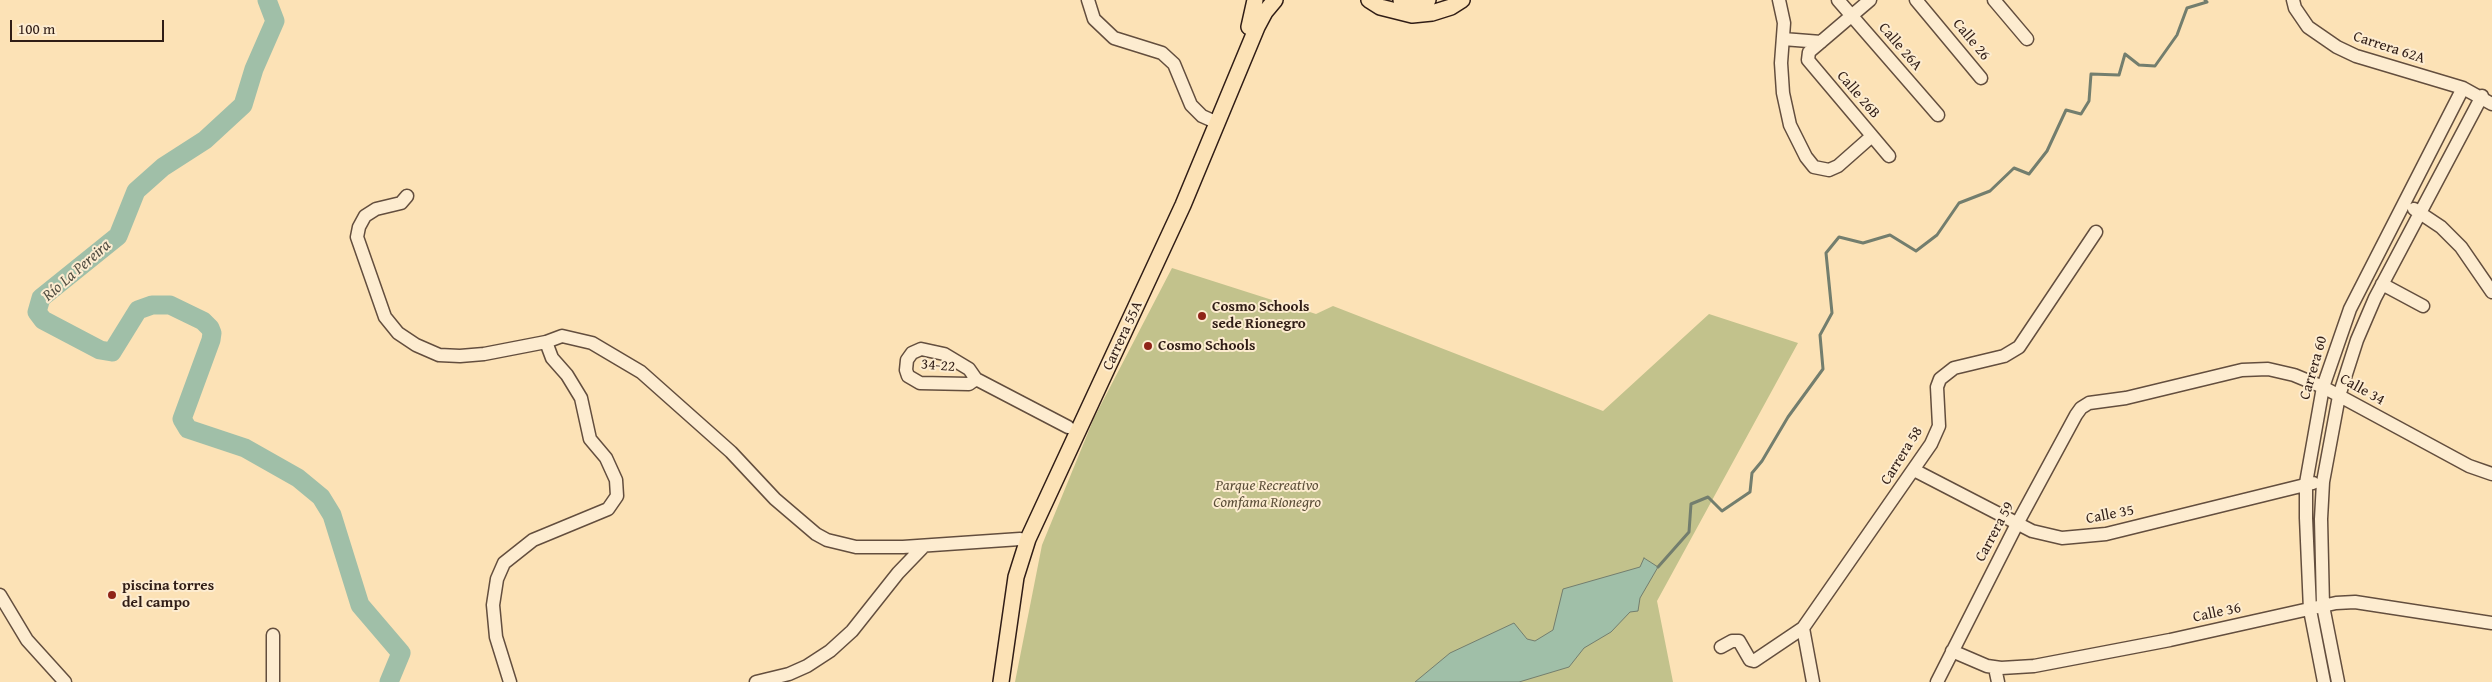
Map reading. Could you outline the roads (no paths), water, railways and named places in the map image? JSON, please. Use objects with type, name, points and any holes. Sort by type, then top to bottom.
[{"type":"main road","name":"Carrera 55A","points":[[993,682],[1007,580],[1020,539],[1068,427],[1130,302],[1210,120],[1251,22],[1255,0]]},
{"type":"main road","name":"Carrera 55A","points":[[1001,682],[1016,577],[1028,539],[1076,432],[1118,348],[1183,205],[1257,27],[1265,12],[1275,0]]},
{"type":"main road","points":[[1369,0],[1380,7],[1412,15],[1432,13],[1452,7],[1462,0]]},
{"type":"main road","points":[[1401,0],[1411,2],[1428,0]]},
{"type":"street","points":[[1088,0],[1094,19],[1114,38],[1162,53],[1174,64],[1191,105],[1210,120]]},
{"type":"street","points":[[1779,0],[1784,23],[1782,78],[1786,109],[1790,125],[1806,156],[1814,167],[1824,170],[1834,168],[1872,136]]},
{"type":"street","name":"Calle 26A","points":[[1838,0],[1938,115]]},
{"type":"street","points":[[1783,39],[1821,42],[1870,0]]},
{"type":"street","name":"Calle 26","points":[[1916,0],[1981,78]]},
{"type":"street","points":[[1994,0],[2027,39]]},
{"type":"street","name":"Carrera 62A","points":[[2293,0],[2295,8],[2308,27],[2337,47],[2356,56],[2463,88],[2487,100]]},
{"type":"street","name":"Calle 26B","points":[[1821,42],[1810,52],[1808,60],[1889,156]]},
{"type":"street","name":"Carrera 60","points":[[2324,682],[2310,610],[2307,566],[2306,483],[2323,387],[2350,309],[2406,203],[2463,88]]},
{"type":"street","points":[[2338,682],[2323,606],[2322,482],[2339,396],[2357,340],[2382,284],[2420,212],[2487,100]]},
{"type":"street","points":[[407,196],[401,203],[376,209],[365,216],[359,226],[357,237],[385,317],[398,333],[416,344],[439,355],[460,356],[484,354],[546,342],[562,336],[592,343],[642,372],[731,452],[775,499],[816,534],[827,540],[856,547],[924,546],[983,540],[1020,539]]},
{"type":"street","points":[[2406,203],[2441,227],[2462,247],[2492,292]]},
{"type":"street","name":"Carrera 58","points":[[1803,628],[1931,444],[1939,426],[1938,387],[1940,379],[1954,368],[2004,356],[2019,347],[2096,232]]},
{"type":"street","points":[[2382,284],[2424,306]]},
{"type":"street","points":[[510,682],[496,637],[493,605],[497,579],[504,563],[522,546],[533,540],[608,510],[616,496],[616,480],[606,458],[590,440],[582,398],[567,375],[552,358],[546,342]]},
{"type":"street","name":"34-22","points":[[976,379],[969,384],[920,383],[908,376],[906,370],[907,360],[915,350],[932,350],[965,366],[976,379],[1068,427]]},
{"type":"street","name":"Calle 34","points":[[2089,403],[2126,398],[2242,370],[2268,369],[2294,375],[2323,387],[2469,466],[2492,474]]},
{"type":"street","name":"Carrera 59","points":[[1937,682],[2017,524],[2076,415],[2081,408],[2089,403]]},
{"type":"street","name":"Calle 35","points":[[1914,470],[2017,524],[2054,537],[2106,534],[2306,483],[2322,482]]},
{"type":"street","points":[[756,682],[789,674],[807,666],[830,651],[857,625],[898,572],[924,546]]},
{"type":"street","points":[[0,595],[27,640],[65,682]]},
{"type":"street","name":"Calle 36","points":[[1952,651],[1995,668],[2034,666],[2323,606],[2355,602],[2492,623]]},
{"type":"street","points":[[1721,647],[1732,641],[1739,642],[1750,660],[1754,661],[1803,628],[1813,682]]},
{"type":"street","points":[[273,635],[273,682]]},
{"type":"street","points":[[1995,668],[1998,682]]},
{"type":"waterway","name":"Río La Pereira","points":[[267,0],[275,21],[254,69],[243,105],[205,140],[163,167],[136,191],[118,236],[41,298],[37,312],[43,320],[100,350],[112,352],[138,310],[152,305],[170,305],[203,321],[210,328],[212,333],[211,340],[182,419],[188,429],[245,448],[298,478],[321,497],[332,515],[360,605],[401,653],[389,682]]},
{"type":"waterway","points":[[1658,567],[1689,532],[1691,504],[1708,497],[1722,511],[1750,492],[1752,473],[1762,461],[1788,417],[1823,369],[1820,335],[1832,313],[1826,253],[1839,237],[1863,243],[1890,235],[1916,251],[1937,235],[1959,203],[1990,191],[2014,168],[2029,174],[2047,151],[2066,110],[2081,114],[2089,101],[2091,74],[2119,75],[2125,54],[2139,65],[2155,66],[2177,35],[2187,8],[2207,2],[2205,0]]},
{"type":"place","name":"Cosmo Schools sede Rionegro","points":[[1202,316]]},
{"type":"place","name":"Cosmo Schools","points":[[1148,346]]},
{"type":"place","name":"piscina torres del campo","points":[[112,595]]},
{"type":"park label","name":"Parque Recreativo Comfama Rionegro","points":[[1267,494]]}]
